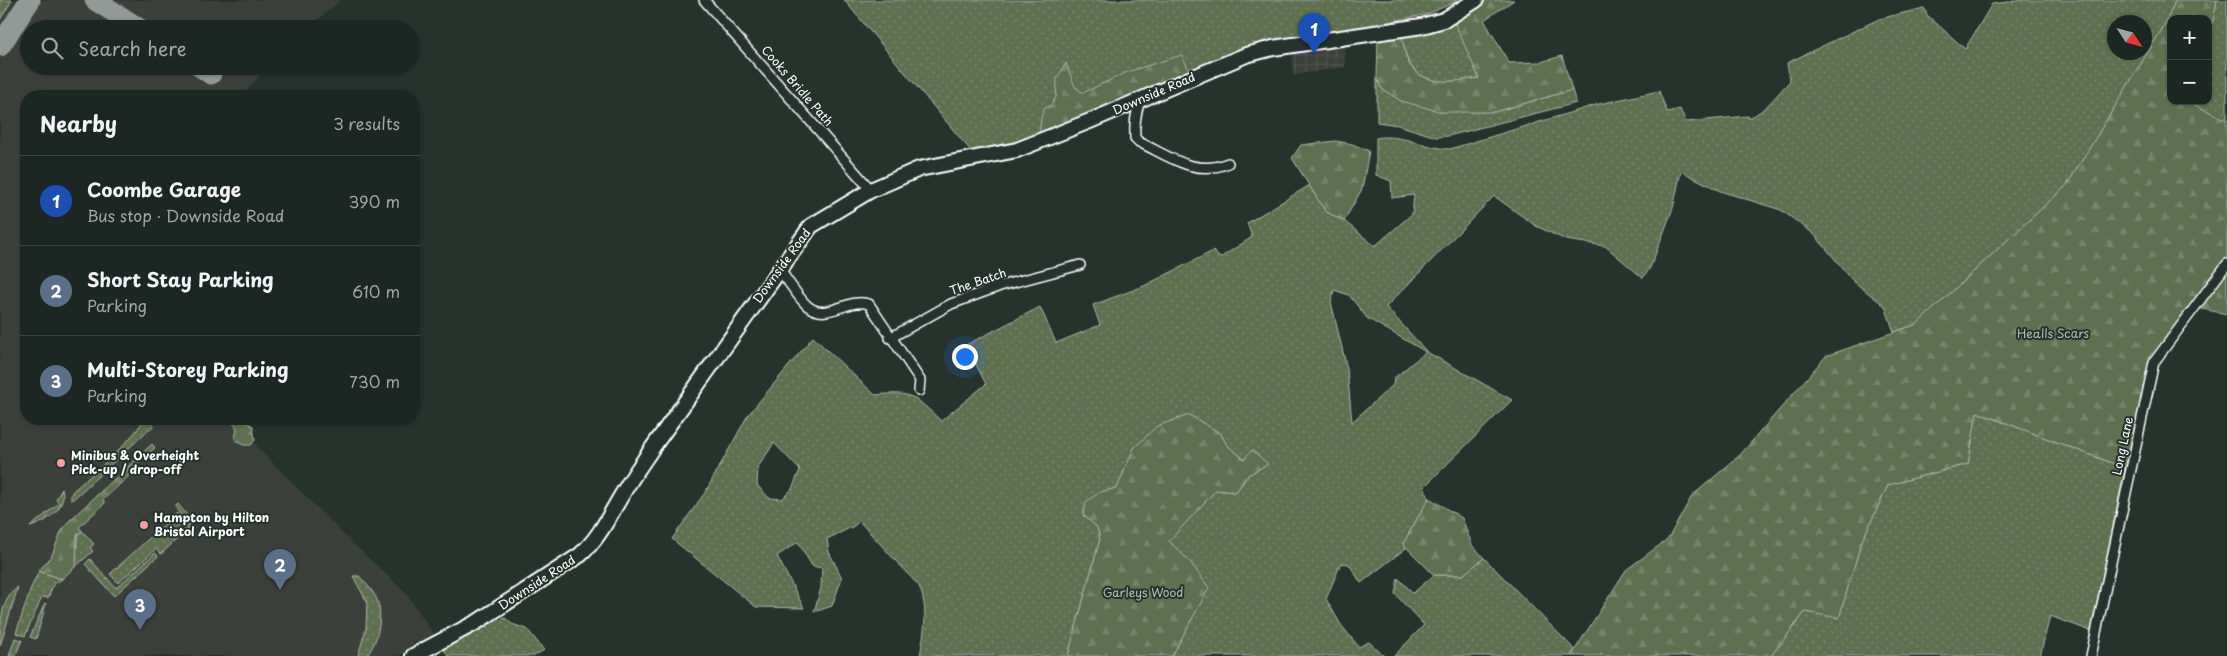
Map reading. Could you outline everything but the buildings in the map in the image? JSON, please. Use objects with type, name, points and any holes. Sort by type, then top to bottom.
[{"type":"street","name":"Cooks Bridle Path","points":[[704,0],[871,190]]},
{"type":"street","name":"Downside Road","points":[[413,656],[477,622],[580,555],[592,543],[602,530],[634,475],[811,226],[871,190],[918,169],[1017,150],[1246,55],[1273,48],[1422,26],[1444,20],[1476,0]]},
{"type":"street","points":[[1140,100],[1134,132],[1135,138],[1139,142],[1193,168],[1218,167],[1228,163]]},
{"type":"street","name":"Long Lane","points":[[2091,656],[2154,362],[2227,264]]},
{"type":"street","name":"The Batch","points":[[890,338],[951,304],[1000,286],[1080,265]]},
{"type":"street","points":[[780,270],[809,307],[826,312],[854,302],[870,304],[890,338],[920,380],[920,391]]},
{"type":"shaded area","points":[[0,0],[340,0],[318,20],[20,20],[20,75],[260,75],[247,90],[20,90],[20,425],[238,425],[262,452],[345,536],[406,593],[435,636],[420,644],[415,642],[399,656],[0,656]]},
{"type":"shaded area","points":[[1344,42],[1345,67],[1293,75],[1292,49]]},
{"type":"green space","points":[[0,0],[12,0],[0,20]]},
{"type":"green space","points":[[844,0],[1459,0],[1428,14],[1227,54],[1039,136],[998,147],[971,151]]},
{"type":"green space","points":[[1482,0],[1514,0],[1484,20],[1509,63],[1541,62],[1562,56],[1572,90],[1494,112],[1442,112],[1401,101],[1382,89],[1377,79],[1378,37],[1402,37],[1409,64],[1423,77],[1441,81],[1479,78],[1453,19]]},
{"type":"green space","points":[[2025,0],[2176,0],[2152,46],[2152,15],[2107,15],[2107,60],[2143,60],[2067,185],[1917,324],[1894,332],[1885,306],[1853,281],[1814,234],[1781,210],[1720,191],[1681,171],[1673,208],[1650,268],[1643,278],[1605,246],[1566,240],[1536,226],[1494,196],[1386,307],[1427,352],[1512,400],[1424,487],[1429,498],[1403,544],[1406,548],[1361,583],[1349,564],[1341,563],[1326,599],[1341,625],[1359,647],[1369,642],[1384,656],[1172,656],[1208,588],[1191,563],[1169,541],[1216,490],[1236,492],[1248,475],[1244,459],[1227,445],[1220,433],[1189,415],[1157,427],[1134,448],[1117,488],[1100,492],[1083,515],[1097,527],[1100,539],[1068,656],[920,656],[925,612],[919,586],[859,521],[854,526],[827,539],[829,552],[842,578],[832,606],[814,612],[821,588],[822,568],[812,566],[798,542],[777,556],[804,608],[756,607],[672,539],[706,491],[748,415],[813,337],[875,395],[898,394],[912,397],[941,421],[986,384],[966,345],[1040,307],[1056,343],[1100,325],[1093,305],[1144,286],[1213,251],[1220,258],[1252,237],[1247,223],[1310,185],[1325,211],[1344,221],[1375,246],[1412,214],[1414,195],[1392,198],[1391,181],[1376,175],[1376,138],[1394,137],[1450,149],[1599,104],[1659,91],[1667,112],[1680,109],[1686,122],[1748,116],[1749,118],[1766,106],[1790,81],[1787,63],[1879,19],[1924,8],[1927,15],[1965,49],[1992,4]],"holes":[[[1334,290],[1349,295],[1367,318],[1426,352],[1394,378],[1393,385],[1352,422],[1347,369],[1331,302]],[[774,443],[800,470],[792,489],[782,499],[769,498],[757,485],[758,467]]]},
{"type":"green space","name":"Healls Scars","points":[[2176,0],[2217,0],[2212,22],[2212,15],[2169,15]]},
{"type":"green space","points":[[2217,0],[2227,0],[2227,120],[2195,105],[2212,105],[2213,21]]},
{"type":"green space","points":[[1453,19],[1480,78],[1451,81],[1432,80],[1416,72],[1408,61],[1402,37],[1431,31]]},
{"type":"green space","name":"Healls Scars","points":[[2167,20],[2167,105],[2195,105],[2227,120],[2227,314],[2192,307],[2149,364],[2125,468],[1977,412],[1968,464],[1888,485],[1861,543],[1839,618],[1805,612],[1771,656],[1571,656],[1626,570],[1668,539],[1692,496],[1740,455],[1826,356],[1917,324],[2067,185],[2143,60],[2152,60],[2152,46]]},
{"type":"green space","points":[[1182,55],[1189,70],[1039,136],[1044,109],[1052,104],[1056,97],[1057,79],[1066,63],[1075,87],[1083,93],[1127,72]]},
{"type":"green space","points":[[1377,79],[1382,89],[1494,112],[1572,90],[1576,103],[1448,136],[1436,137],[1398,125],[1377,122]]},
{"type":"green space","points":[[1336,141],[1352,144],[1369,151],[1362,189],[1344,221],[1325,211],[1292,158],[1301,145]]},
{"type":"green space","points":[[1977,412],[2125,468],[2091,631],[2050,616],[2040,656],[1771,656],[1805,612],[1839,617],[1861,543],[1888,485],[1968,464]]},
{"type":"green space","name":"Garleys Wood","points":[[1189,415],[1220,433],[1227,445],[1244,459],[1252,450],[1268,464],[1248,475],[1236,492],[1216,490],[1169,541],[1191,563],[1209,588],[1172,656],[1068,656],[1100,539],[1097,527],[1083,515],[1086,502],[1100,492],[1117,488],[1134,448],[1157,426]]},
{"type":"green space","points":[[153,425],[71,501],[71,494],[74,490],[124,445],[140,426]]},
{"type":"green space","points":[[234,425],[253,426],[255,440],[251,445],[243,445],[235,439],[237,428]]},
{"type":"green space","points":[[152,444],[155,448],[135,465],[137,468],[103,500],[105,503],[79,527],[82,531],[77,535],[76,566],[62,579],[39,571],[52,555],[61,532],[68,522]]},
{"type":"green space","points":[[62,489],[63,496],[59,508],[43,522],[30,527],[59,503],[56,499]]},
{"type":"green space","points":[[1429,498],[1462,518],[1472,545],[1484,558],[1463,575],[1434,575],[1403,544]]},
{"type":"green space","points":[[178,504],[189,519],[188,529],[161,554],[156,549],[118,583],[110,574],[177,513],[181,515],[175,507]]},
{"type":"green space","points":[[82,531],[94,544],[90,548],[93,551],[76,566],[77,535]]},
{"type":"green space","points":[[155,553],[158,556],[114,596],[85,564],[90,559],[116,588]]},
{"type":"green space","points":[[1484,558],[1575,650],[1571,656],[1394,656],[1424,625],[1395,594],[1398,578],[1413,593],[1434,575],[1463,575]]},
{"type":"green space","points":[[39,571],[62,579],[53,585],[48,598],[42,597],[25,636],[16,633],[31,588]]},
{"type":"green space","points":[[353,576],[359,576],[371,589],[379,609],[380,617],[377,635],[371,650],[366,656],[358,656],[366,628],[367,602]]},
{"type":"green space","points":[[18,587],[0,646],[4,606]]},
{"type":"green space","points":[[45,603],[36,639],[30,637]]},
{"type":"green space","points":[[505,618],[512,624],[527,629],[544,650],[534,656],[448,656],[443,648],[476,629]]},
{"type":"green space","points":[[15,638],[22,640],[15,656],[9,656]]},
{"type":"taxiway","points":[[0,46],[30,0]]},
{"type":"taxiway","points":[[95,0],[126,20]]},
{"type":"place","name":"Coombe Garage","points":[[1314,54]]},
{"type":"place","name":"Minibus & Overheight Pick-up / drop-off","points":[[61,463]]},
{"type":"place","name":"Hampton by Hilton Bristol Airport","points":[[144,525]]},
{"type":"place","name":"Short Stay Parking","points":[[280,590]]},
{"type":"place","name":"Multi-Storey Parking","points":[[140,630]]}]
